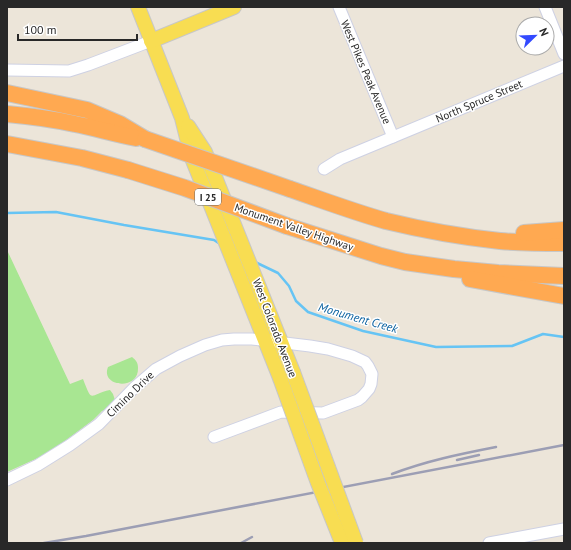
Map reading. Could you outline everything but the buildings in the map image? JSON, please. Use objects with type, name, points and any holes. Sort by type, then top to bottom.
[{"type":"highway","points":[[7,93],[87,110],[120,124],[145,139]]},
{"type":"highway","points":[[7,114],[75,124],[111,133],[145,139],[357,212],[417,228],[469,238],[495,241],[564,243]]},
{"type":"highway","name":"Monument Valley Highway","points":[[7,144],[59,153],[128,170],[185,188],[287,226],[381,256],[405,262],[498,273],[564,276]]},
{"type":"highway","points":[[7,152],[59,153]]},
{"type":"highway","points":[[417,228],[510,233],[564,230]]},
{"type":"highway","points":[[405,262],[474,281],[564,296]]},
{"type":"main road","name":"West Colorado Avenue","points":[[138,7],[182,118],[192,158],[265,340],[342,543]]},
{"type":"main road","points":[[152,41],[234,7]]},
{"type":"main road","name":"West Colorado Avenue","points":[[182,118],[205,152],[281,343],[356,543]]},
{"type":"street","name":"West Pikes Peak Avenue","points":[[339,7],[393,137]]},
{"type":"street","points":[[545,7],[564,54]]},
{"type":"street","points":[[7,70],[69,71],[152,41]]},
{"type":"street","name":"North Spruce Street","points":[[324,169],[340,159],[564,66]]},
{"type":"street","name":"Cimino Drive","points":[[7,480],[38,465],[70,445],[99,424],[149,374],[162,365],[205,345],[222,340],[265,340],[322,348],[352,356],[365,362],[372,374],[369,389],[358,400],[323,413],[281,412],[214,437]]},
{"type":"street","points":[[489,543],[564,529]]},
{"type":"green space","points":[[7,250],[70,384],[83,379],[90,395],[92,396],[110,390],[115,400],[110,408],[102,411],[93,420],[65,441],[40,457],[7,472]]},
{"type":"green space","points":[[132,357],[138,365],[137,375],[133,380],[120,384],[109,379],[107,374],[108,367]]},
{"type":"waterway","name":"Monument Creek","points":[[7,213],[56,212],[214,240],[220,244]]},
{"type":"waterway","name":"Monument Creek","points":[[255,262],[278,273],[289,286],[296,301],[308,312],[363,331],[436,347],[512,346],[543,334],[564,337]]},
{"type":"railway","points":[[44,543],[564,445]]},
{"type":"railway","points":[[392,474],[456,455],[496,447]]},
{"type":"railway","points":[[457,460],[479,455]]},
{"type":"railway","points":[[241,543],[252,537]]}]
